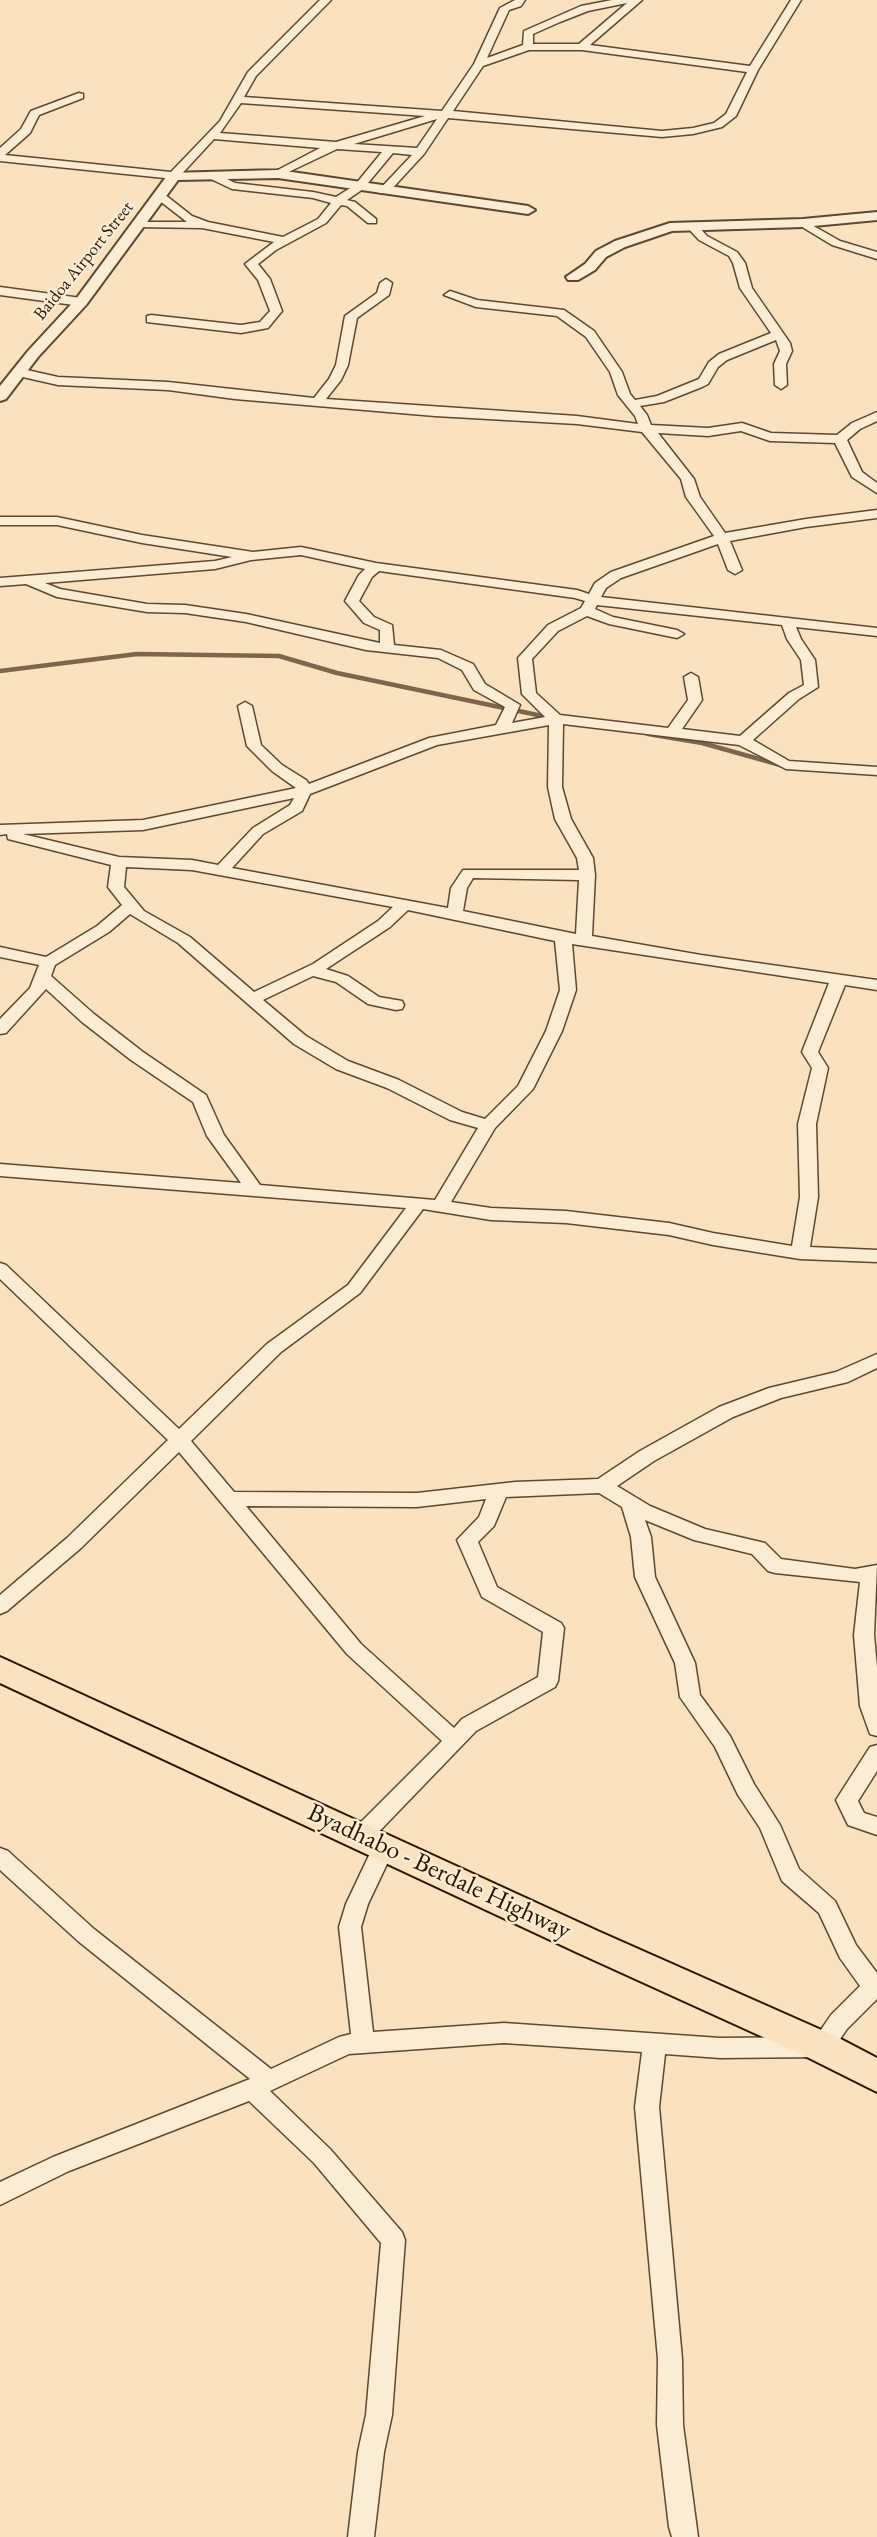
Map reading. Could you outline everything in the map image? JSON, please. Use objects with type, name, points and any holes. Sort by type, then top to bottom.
[{"type":"main road","name":"Byadhabo - Berdale Highway","points":[[0,1669],[588,1942],[822,2047],[877,2076]]},
{"type":"street","points":[[174,176],[224,123],[252,74],[326,0]]},
{"type":"street","points":[[384,191],[420,152],[479,64],[505,8],[517,4],[520,0]]},
{"type":"street","points":[[528,47],[528,33],[555,20],[585,8],[628,0]]},
{"type":"street","points":[[582,47],[637,0]]},
{"type":"street","points":[[237,100],[445,114],[662,134],[693,131],[718,125],[731,116],[753,70],[796,0]]},
{"type":"street","points":[[479,64],[528,47],[582,47],[753,70]]},
{"type":"street","points":[[0,156],[26,131],[35,113],[79,96]]},
{"type":"street","points":[[278,174],[328,148],[445,114]]},
{"type":"street","points":[[212,136],[420,152]]},
{"type":"street","points":[[152,320],[241,329],[264,326],[276,310],[264,279],[251,264],[322,221],[338,201],[359,187],[391,150]]},
{"type":"street","points":[[0,156],[174,176],[278,174],[528,210]]},
{"type":"street","name":"Baidoa Airport Street","points":[[0,395],[81,302],[174,176]]},
{"type":"street","points":[[215,177],[232,186],[313,195],[351,204],[372,221]]},
{"type":"street","points":[[160,195],[188,218],[205,225],[284,242]]},
{"type":"street","points":[[573,277],[590,267],[601,255],[620,244],[670,227],[802,223],[877,216]]},
{"type":"street","points":[[802,223],[836,243],[877,256]]},
{"type":"street","points":[[139,225],[205,225]]},
{"type":"street","points":[[693,227],[703,238],[733,254],[739,263],[746,288],[778,334],[786,351],[780,364],[781,385]]},
{"type":"street","points":[[317,402],[335,380],[342,365],[351,316],[383,295],[386,283]]},
{"type":"street","points":[[0,291],[81,302]]},
{"type":"street","points":[[450,295],[476,303],[560,314],[590,334],[603,351],[631,404],[641,415],[646,429],[687,478],[693,497],[722,538],[735,570]]},
{"type":"street","points":[[631,404],[660,399],[698,384],[704,381],[713,365],[723,357],[778,334]]},
{"type":"street","points":[[18,372],[42,378],[168,386],[317,402],[577,420],[646,429],[708,432],[742,428],[770,437],[840,439],[856,426],[877,416]]},
{"type":"street","points":[[0,395],[19,382],[42,378]]},
{"type":"street","points":[[840,439],[857,474],[877,489]]},
{"type":"street","points":[[584,940],[587,875],[585,858],[563,819],[555,787],[556,719],[530,694],[525,658],[553,628],[591,605],[600,586],[616,575],[662,557],[722,538],[806,523],[877,514]]},
{"type":"street","points":[[0,521],[57,520],[142,539],[253,556]]},
{"type":"street","points":[[0,582],[215,565],[253,556],[301,551],[376,567],[577,594],[609,621],[677,634]]},
{"type":"street","points":[[376,567],[366,575],[352,601],[369,620],[387,628],[385,639],[388,647]]},
{"type":"street","points":[[28,580],[57,593],[147,608],[185,609],[246,618],[366,646],[441,654],[468,668],[478,687],[513,705]]},
{"type":"street","points":[[591,605],[787,621],[877,632]]},
{"type":"street","points":[[743,741],[794,696],[811,687],[808,660],[794,639],[787,621]]},
{"type":"street","points":[[672,734],[675,726],[695,700],[691,677]]},
{"type":"street","points":[[502,728],[513,705],[530,694]]},
{"type":"street","points":[[222,870],[258,831],[297,808],[304,791],[301,783],[277,768],[254,746],[245,706]]},
{"type":"street","points":[[0,831],[143,825],[304,791],[434,741],[556,719],[743,741],[786,765],[877,771]]},
{"type":"street","points":[[0,831],[119,862],[192,865],[405,904],[563,938],[877,985]]},
{"type":"street","points":[[119,862],[117,887],[138,914],[184,939],[300,1040],[342,1065],[393,1084],[456,1116],[488,1125]]},
{"type":"street","points":[[455,914],[459,888],[468,873],[587,875]]},
{"type":"street","points":[[254,998],[311,970],[384,924],[405,904]]},
{"type":"street","points":[[0,1029],[38,990],[45,970],[103,929],[131,905]]},
{"type":"street","points":[[441,1205],[488,1125],[525,1089],[554,1031],[568,990],[563,938]]},
{"type":"street","points":[[0,952],[45,970],[88,1018],[137,1056],[200,1099],[216,1136],[255,1191]]},
{"type":"street","points":[[311,970],[342,979],[374,1001],[396,1005]]},
{"type":"street","points":[[800,1253],[809,1197],[807,1124],[820,1068],[810,1052],[839,979]]},
{"type":"street","points":[[0,1170],[419,1203],[491,1214],[566,1217],[669,1229],[713,1239],[800,1253],[877,1256]]},
{"type":"street","points":[[0,1606],[74,1543],[274,1348],[354,1289],[419,1203]]},
{"type":"street","points":[[0,1269],[180,1441],[354,1649],[455,1741]]},
{"type":"street","points":[[229,1499],[417,1500],[499,1491],[603,1486],[647,1456],[726,1412],[776,1393],[841,1377],[877,1360]]},
{"type":"street","points":[[603,1486],[643,1511],[701,1535],[758,1548],[775,1566],[855,1576],[874,1573],[864,1635],[870,1706],[877,1728]]},
{"type":"street","points":[[363,2043],[350,1927],[372,1841],[469,1725],[548,1681],[554,1628],[489,1592],[467,1540],[487,1521],[499,1491]]},
{"type":"street","points":[[0,2194],[61,2164],[260,2085],[347,2044],[504,2032],[720,2048],[822,2047],[839,2022],[876,1986],[848,1951],[827,1907],[790,1875],[769,1825],[746,1789],[723,1742],[690,1696],[685,1663],[645,1577],[641,1537],[630,1503]]},
{"type":"street","points":[[877,1754],[847,1800],[856,1819],[877,1826]]},
{"type":"street","points":[[0,1857],[260,2085],[393,2240],[379,2415],[371,2452],[361,2537]]},
{"type":"street","points":[[655,2044],[647,2107],[670,2359],[670,2425],[685,2537]]},
{"type":"waterway","points":[[0,671],[137,654],[279,656],[337,673],[552,718]]},
{"type":"waterway","points":[[648,734],[702,743],[784,766]]}]
